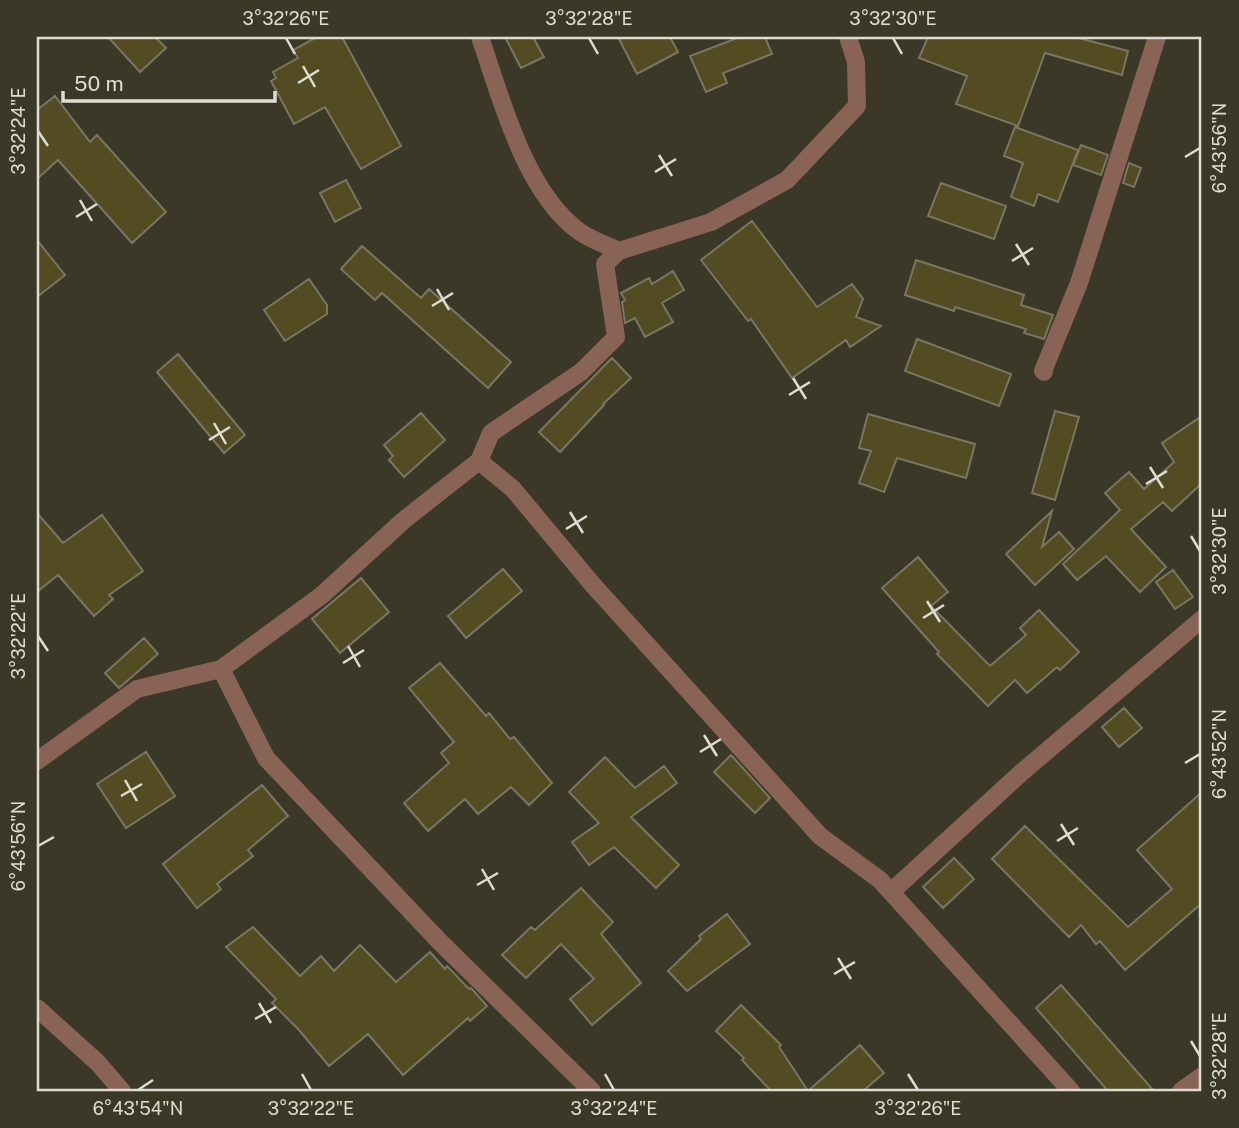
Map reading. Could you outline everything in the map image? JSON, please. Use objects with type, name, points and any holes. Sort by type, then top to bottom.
[{"type":"street","points":[[480,37],[516,143],[549,201],[580,232],[619,251]]},
{"type":"street","points":[[37,761],[137,689],[221,669],[322,595],[404,520],[479,461],[491,433],[581,372],[616,337],[604,264],[619,251],[711,222],[787,180],[857,106],[856,62],[848,37]]},
{"type":"street","points":[[1044,372],[1042,371],[1079,283],[1157,37]]},
{"type":"street","points":[[479,461],[513,489],[593,585],[820,836],[880,880],[1071,1091]]},
{"type":"street","points":[[891,892],[1021,773],[1202,619]]},
{"type":"street","points":[[221,669],[266,758],[440,943],[592,1091]]},
{"type":"street","points":[[37,1008],[98,1063],[122,1091]]},
{"type":"street","points":[[1181,1091],[1202,1076]]},
{"type":"building","points":[[108,37],[155,37],[166,48],[140,72]]},
{"type":"building","points":[[317,37],[342,37],[401,146],[361,169],[325,107],[294,124],[271,81],[276,78],[273,72],[298,58],[293,50]]},
{"type":"building","points":[[505,37],[533,37],[544,57],[521,68]]},
{"type":"building","points":[[618,37],[670,37],[678,52],[637,74]]},
{"type":"building","points":[[740,37],[765,37],[772,54],[723,73],[727,83],[706,92],[690,56]]},
{"type":"building","points":[[928,37],[1075,37],[1128,51],[1122,75],[1045,53],[1018,126],[956,104],[967,76],[919,58]]},
{"type":"building","points":[[55,96],[90,142],[97,135],[166,212],[132,243],[58,160],[37,179],[37,110]]},
{"type":"building","points":[[1015,127],[1078,150],[1058,202],[1038,194],[1034,206],[1011,197],[1023,163],[1004,156]]},
{"type":"building","points":[[1081,145],[1108,155],[1101,175],[1073,165]]},
{"type":"building","points":[[1129,163],[1141,168],[1134,187],[1123,183]]},
{"type":"building","points":[[346,180],[361,208],[335,222],[320,193]]},
{"type":"building","points":[[941,183],[1006,206],[994,239],[928,216]]},
{"type":"building","points":[[752,221],[817,307],[852,284],[863,299],[856,317],[881,326],[850,347],[846,340],[792,378],[751,319],[748,321],[701,260]]},
{"type":"building","points":[[37,240],[65,275],[37,297]]},
{"type":"building","points":[[362,246],[421,298],[429,289],[511,362],[488,388],[382,293],[375,300],[341,269]]},
{"type":"building","points":[[916,260],[1024,295],[1021,305],[1053,315],[1044,339],[1024,333],[1026,329],[955,307],[954,311],[905,295]]},
{"type":"building","points":[[673,271],[684,290],[662,303],[673,322],[645,337],[635,318],[625,323],[622,302],[625,300],[621,293],[649,278],[652,284]]},
{"type":"building","points":[[309,279],[327,305],[327,314],[285,341],[264,310]]},
{"type":"building","points":[[917,339],[1011,374],[999,406],[905,371]]},
{"type":"building","points":[[178,354],[245,435],[224,453],[157,372]]},
{"type":"building","points":[[612,358],[631,378],[603,404],[560,452],[539,432]]},
{"type":"building","points":[[1055,411],[1079,417],[1055,500],[1032,493]]},
{"type":"building","points":[[421,413],[445,440],[404,477],[389,460],[393,456],[384,445]]},
{"type":"building","points":[[868,414],[975,444],[966,478],[897,458],[884,492],[859,483],[871,451],[859,448]]},
{"type":"building","points":[[1202,416],[1202,483],[1172,511],[1163,502],[1131,529],[1166,567],[1140,592],[1106,556],[1077,580],[1063,564],[1120,510],[1105,493],[1129,472],[1144,489],[1174,462],[1162,443]]},
{"type":"building","points":[[1052,511],[1042,547],[1059,532],[1074,549],[1035,585],[1006,554]]},
{"type":"building","points":[[37,513],[63,543],[102,515],[143,571],[109,595],[113,599],[94,616],[58,575],[37,592]]},
{"type":"building","points":[[918,557],[948,592],[931,606],[990,666],[1026,635],[1020,628],[1039,610],[1079,652],[1060,670],[1057,667],[1027,693],[1015,680],[988,706],[937,654],[939,652],[882,588]]},
{"type":"building","points":[[503,569],[522,591],[466,638],[448,616]]},
{"type":"building","points":[[1173,570],[1193,597],[1175,609],[1156,582]]},
{"type":"building","points":[[361,578],[389,612],[340,653],[312,619]]},
{"type":"building","points":[[144,638],[158,654],[119,688],[105,673]]},
{"type":"building","points":[[440,663],[486,716],[489,713],[510,739],[514,737],[552,783],[529,805],[511,787],[478,814],[465,799],[428,831],[404,803],[449,763],[441,753],[454,742],[409,688]]},
{"type":"building","points":[[1124,708],[1142,728],[1119,747],[1102,727]]},
{"type":"building","points":[[146,752],[175,796],[126,828],[97,784]]},
{"type":"building","points":[[731,755],[770,798],[755,813],[714,772]]},
{"type":"building","points":[[605,757],[635,788],[664,766],[677,783],[631,817],[679,865],[656,888],[614,847],[589,865],[572,842],[599,823],[569,792]]},
{"type":"building","points":[[262,785],[288,816],[248,850],[253,856],[217,884],[221,889],[197,908],[163,864]]},
{"type":"building","points":[[1202,792],[1202,903],[1125,970],[1100,941],[1096,944],[1081,925],[1069,937],[992,859],[1025,826],[1128,927],[1172,889],[1137,850]]},
{"type":"building","points":[[954,858],[974,879],[943,908],[923,887]]},
{"type":"building","points":[[581,888],[613,922],[601,934],[641,983],[592,1025],[570,999],[594,979],[561,944],[526,978],[502,955],[531,927],[535,930]]},
{"type":"building","points":[[727,914],[750,944],[687,991],[668,971],[701,939],[699,936]]},
{"type":"building","points":[[253,927],[300,976],[321,956],[334,971],[360,945],[396,982],[430,952],[487,1006],[470,1021],[468,1018],[403,1075],[368,1034],[329,1066],[272,1003],[276,999],[226,947]]},
{"type":"building","points":[[1061,985],[1154,1091],[1108,1091],[1036,1008]]},
{"type":"building","points":[[741,1005],[781,1045],[779,1047],[808,1091],[771,1091],[742,1060],[744,1058],[716,1031]]},
{"type":"building","points":[[860,1045],[884,1073],[863,1091],[808,1091]]}]
